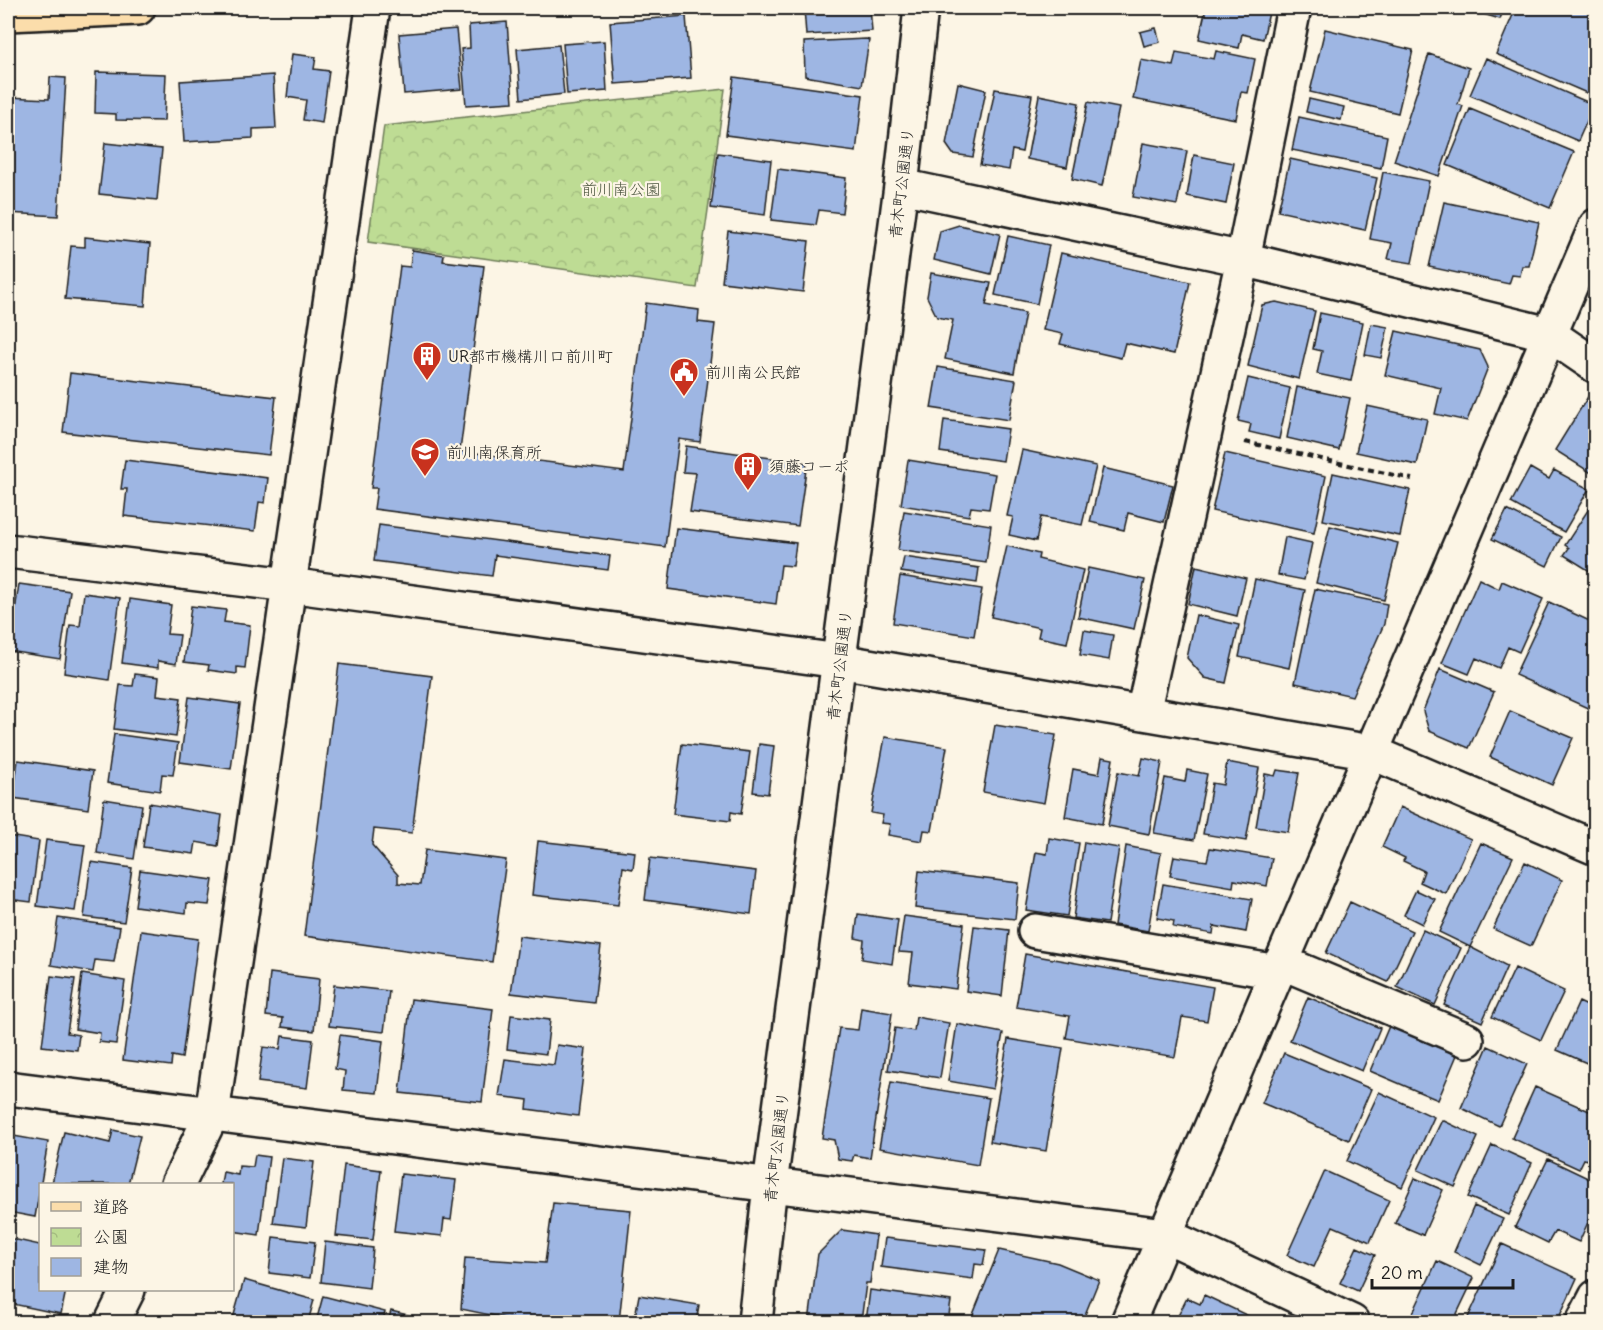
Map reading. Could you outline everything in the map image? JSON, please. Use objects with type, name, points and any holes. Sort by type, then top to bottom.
[{"type":"main road","points":[[8,14],[138,8]]},
{"type":"street","points":[[179,1183],[212,1114],[373,8]]},
{"type":"street","name":"青木町公園通り","points":[[755,1323],[770,1185],[901,186],[921,8]]},
{"type":"street","points":[[1143,713],[1203,432],[1243,259],[1294,8]]},
{"type":"street","points":[[901,186],[1243,259],[1549,334],[1596,366]]},
{"type":"street","points":[[1128,1323],[1596,226]]},
{"type":"street","points":[[8,551],[289,585],[839,661],[1371,752],[1596,848]]},
{"type":"street","points":[[1035,931],[1279,967],[1467,1040]]},
{"type":"street","points":[[8,1088],[1165,1235],[1352,1323]]},
{"type":"street","points":[[112,1323],[128,1291]]},
{"type":"street","points":[[1583,1323],[1596,1297]]},
{"type":"path","points":[[1203,432],[1412,479]]},
{"type":"green space","name":"前川南公園","points":[[725,89],[697,288],[368,242],[384,126]]},
{"type":"building","points":[[804,8],[870,8],[872,31],[806,35]]},
{"type":"building","points":[[1038,8],[1119,8],[1119,13],[1038,13]]},
{"type":"building","points":[[1206,8],[1270,8],[1263,39],[1242,34],[1239,48],[1199,39]]},
{"type":"building","points":[[1463,8],[1504,8],[1500,19]]},
{"type":"building","points":[[1516,8],[1576,8],[1596,16],[1596,97],[1496,54]]},
{"type":"building","points":[[686,16],[691,78],[615,84],[610,22]]},
{"type":"building","points":[[507,22],[513,102],[466,105],[461,49],[470,48],[469,25]]},
{"type":"building","points":[[1156,28],[1160,42],[1144,46],[1140,32]]},
{"type":"building","points":[[456,29],[462,89],[404,94],[399,34]]},
{"type":"building","points":[[1325,29],[1413,50],[1398,113],[1310,92]]},
{"type":"building","points":[[869,40],[862,86],[805,76],[804,42]]},
{"type":"building","points":[[604,41],[607,91],[567,94],[563,44]]},
{"type":"building","points":[[559,45],[564,94],[521,99],[517,49]]},
{"type":"building","points":[[1216,51],[1255,59],[1248,93],[1241,92],[1236,119],[1133,99],[1141,60],[1173,66],[1176,52],[1214,59]]},
{"type":"building","points":[[292,54],[316,57],[314,69],[329,71],[322,123],[303,120],[306,100],[287,97]]},
{"type":"building","points":[[1429,54],[1469,68],[1458,104],[1463,106],[1439,176],[1394,161]]},
{"type":"building","points":[[1486,58],[1594,105],[1578,141],[1470,95]]},
{"type":"building","points":[[96,72],[166,74],[164,121],[116,120],[116,114],[95,113]]},
{"type":"building","points":[[273,75],[276,128],[253,129],[253,138],[184,142],[180,81]]},
{"type":"building","points":[[50,77],[66,78],[58,216],[8,213],[8,97],[49,99]]},
{"type":"building","points":[[734,77],[863,95],[856,152],[726,135]]},
{"type":"building","points":[[958,83],[986,90],[973,157],[953,154],[946,144]]},
{"type":"building","points":[[995,89],[1032,95],[1022,152],[1012,150],[1009,170],[980,165]]},
{"type":"building","points":[[1039,95],[1079,103],[1067,167],[1027,159]]},
{"type":"building","points":[[1309,99],[1344,107],[1341,120],[1306,112]]},
{"type":"building","points":[[1088,102],[1119,108],[1102,186],[1072,179]]},
{"type":"building","points":[[1470,109],[1574,152],[1550,208],[1447,165]]},
{"type":"building","points":[[1299,117],[1387,136],[1381,168],[1292,150]]},
{"type":"building","points":[[105,143],[162,149],[157,200],[99,194]]},
{"type":"building","points":[[1143,143],[1187,151],[1177,205],[1133,197]]},
{"type":"building","points":[[718,153],[771,160],[765,215],[711,208]]},
{"type":"building","points":[[1194,155],[1234,163],[1226,204],[1187,196]]},
{"type":"building","points":[[1290,159],[1377,178],[1365,230],[1278,211]]},
{"type":"building","points":[[778,169],[846,178],[842,213],[819,210],[816,225],[771,220]]},
{"type":"building","points":[[1383,172],[1429,181],[1412,263],[1388,259],[1392,243],[1370,239]]},
{"type":"building","points":[[1444,202],[1539,222],[1529,266],[1522,266],[1520,276],[1512,275],[1509,284],[1429,267]]},
{"type":"building","points":[[959,225],[1000,234],[991,274],[934,260],[940,231]]},
{"type":"building","points":[[728,231],[809,241],[803,292],[722,282]]},
{"type":"building","points":[[1008,236],[1049,245],[1037,304],[995,295]]},
{"type":"building","points":[[85,237],[150,244],[145,306],[65,299],[71,246],[85,247]]},
{"type":"building","name":"UR都市機構川口前川町","points":[[412,250],[444,255],[443,261],[484,266],[460,451],[624,472],[646,303],[699,310],[698,322],[715,324],[700,442],[679,439],[665,547],[374,509],[377,488],[371,488],[400,266],[410,267]]},
{"type":"building","points":[[1061,253],[1190,282],[1174,354],[1125,343],[1121,358],[1060,344],[1063,334],[1043,330]]},
{"type":"building","points":[[931,273],[991,283],[986,305],[1025,313],[1014,373],[945,359],[953,320],[937,317],[927,297]]},
{"type":"building","points":[[1276,302],[1315,311],[1299,379],[1248,366],[1262,305]]},
{"type":"building","points":[[1320,313],[1363,322],[1351,381],[1317,374],[1322,351],[1313,349]]},
{"type":"building","points":[[1371,324],[1388,327],[1381,358],[1365,355]]},
{"type":"building","points":[[1396,331],[1480,350],[1488,367],[1467,421],[1435,414],[1441,388],[1385,375]]},
{"type":"building","points":[[938,367],[1016,380],[1009,420],[931,408]]},
{"type":"building","points":[[70,373],[276,397],[269,455],[63,432]]},
{"type":"building","points":[[1248,378],[1290,388],[1279,439],[1249,432],[1251,424],[1238,421]]},
{"type":"building","points":[[1297,387],[1350,398],[1339,450],[1287,438]]},
{"type":"building","points":[[1589,395],[1596,399],[1596,476],[1555,450]]},
{"type":"building","points":[[1367,406],[1427,419],[1417,465],[1356,452]]},
{"type":"building","points":[[944,420],[1008,429],[1003,461],[940,452]]},
{"type":"building","name":"須藤コーポ","points":[[686,446],[807,463],[798,526],[690,512],[696,473],[683,472]]},
{"type":"building","points":[[1022,450],[1096,466],[1082,525],[1041,517],[1036,541],[1009,535],[1013,517],[1007,516]]},
{"type":"building","points":[[1225,453],[1326,476],[1314,533],[1212,511]]},
{"type":"building","points":[[125,460],[268,478],[265,503],[259,502],[255,531],[124,516],[127,489],[121,489]]},
{"type":"building","points":[[908,460],[995,474],[989,509],[971,507],[969,516],[901,505]]},
{"type":"building","points":[[1103,468],[1173,485],[1164,522],[1128,513],[1124,530],[1090,522]]},
{"type":"building","points":[[1530,468],[1549,479],[1554,470],[1589,489],[1564,532],[1511,503]]},
{"type":"building","points":[[1333,473],[1410,490],[1400,536],[1323,520]]},
{"type":"building","points":[[1596,498],[1596,569],[1593,573],[1564,555],[1569,548],[1565,545]]},
{"type":"building","points":[[1507,510],[1561,537],[1547,566],[1492,539]]},
{"type":"building","points":[[904,511],[991,525],[986,563],[898,550]]},
{"type":"building","points":[[379,525],[610,556],[608,570],[495,555],[492,576],[374,561]]},
{"type":"building","points":[[1330,526],[1398,543],[1384,600],[1316,583]]},
{"type":"building","points":[[676,528],[796,543],[793,566],[781,565],[776,604],[668,589]]},
{"type":"building","points":[[1285,537],[1312,543],[1304,580],[1278,575]]},
{"type":"building","points":[[1007,546],[1039,554],[1038,559],[1083,570],[1067,643],[1038,637],[1040,628],[991,617]]},
{"type":"building","points":[[904,557],[979,568],[977,583],[901,572]]},
{"type":"building","points":[[1196,566],[1246,578],[1237,616],[1188,604]]},
{"type":"building","points":[[1088,568],[1145,580],[1134,629],[1078,617]]},
{"type":"building","points":[[900,576],[982,589],[974,636],[893,623]]},
{"type":"building","points":[[1255,579],[1305,590],[1289,668],[1239,657]]},
{"type":"building","points":[[1479,579],[1499,589],[1502,581],[1543,599],[1519,652],[1508,647],[1499,668],[1476,658],[1469,674],[1442,663]]},
{"type":"building","points":[[19,584],[70,591],[60,659],[9,651]]},
{"type":"building","points":[[1315,589],[1387,604],[1384,624],[1352,696],[1295,683]]},
{"type":"building","points":[[84,593],[120,598],[109,680],[64,673],[70,625],[80,626]]},
{"type":"building","points":[[130,599],[171,605],[167,634],[180,635],[176,664],[158,661],[158,668],[122,663]]},
{"type":"building","points":[[1549,602],[1596,624],[1596,702],[1592,710],[1515,675]]},
{"type":"building","points":[[191,606],[226,610],[224,622],[250,625],[245,668],[237,667],[237,674],[208,670],[209,665],[184,662]]},
{"type":"building","points":[[1196,615],[1239,625],[1226,683],[1205,678],[1187,658]]},
{"type":"building","points":[[1084,630],[1113,635],[1109,660],[1080,655]]},
{"type":"building","points":[[339,664],[432,676],[412,833],[374,829],[372,845],[398,875],[398,883],[420,885],[425,850],[506,860],[492,962],[304,936]]},
{"type":"building","points":[[1440,669],[1494,692],[1469,748],[1429,731],[1423,711]]},
{"type":"building","points":[[135,674],[159,677],[157,695],[181,698],[176,737],[114,729],[120,685],[133,686]]},
{"type":"building","points":[[189,697],[240,704],[231,769],[180,762]]},
{"type":"building","points":[[1510,711],[1573,738],[1552,785],[1490,757]]},
{"type":"building","points":[[995,725],[1056,735],[1044,803],[983,792]]},
{"type":"building","points":[[114,734],[178,743],[173,775],[162,774],[160,791],[107,783]]},
{"type":"building","points":[[885,737],[947,747],[932,831],[924,830],[922,841],[888,835],[890,824],[881,823],[883,815],[871,813]]},
{"type":"building","points":[[682,744],[750,752],[741,814],[731,812],[730,821],[673,814]]},
{"type":"building","points":[[759,744],[774,746],[768,794],[753,792]]},
{"type":"building","points":[[1102,757],[1113,759],[1102,824],[1065,817],[1073,769],[1099,774]]},
{"type":"building","points":[[1143,758],[1162,762],[1149,834],[1108,826],[1118,772],[1139,776]]},
{"type":"building","points":[[18,760],[93,771],[88,809],[13,798]]},
{"type":"building","points":[[1227,762],[1259,768],[1246,841],[1203,834],[1212,783],[1223,785]]},
{"type":"building","points":[[1187,770],[1207,774],[1194,840],[1154,833],[1165,778],[1185,782]]},
{"type":"building","points":[[1277,770],[1299,773],[1288,832],[1256,827],[1265,774],[1275,776]]},
{"type":"building","points":[[104,799],[142,805],[134,859],[97,853]]},
{"type":"building","points":[[149,803],[222,815],[218,846],[196,842],[194,854],[143,847]]},
{"type":"building","points":[[1400,807],[1471,839],[1446,894],[1420,882],[1424,871],[1403,861],[1405,858],[1382,847]]},
{"type":"building","points":[[8,836],[39,841],[31,902],[8,899]]},
{"type":"building","points":[[1049,838],[1079,843],[1067,916],[1026,910],[1036,852],[1047,854]]},
{"type":"building","points":[[46,840],[85,845],[75,911],[37,906]]},
{"type":"building","points":[[538,841],[635,852],[633,869],[623,867],[618,905],[532,895]]},
{"type":"building","points":[[1084,842],[1119,848],[1107,923],[1073,918]]},
{"type":"building","points":[[1481,843],[1513,857],[1470,947],[1439,932]]},
{"type":"building","points":[[1126,846],[1161,853],[1148,931],[1114,925]]},
{"type":"building","points":[[1210,848],[1272,858],[1267,886],[1234,880],[1233,887],[1170,876],[1174,856],[1207,861]]},
{"type":"building","points":[[650,858],[756,871],[751,914],[645,900]]},
{"type":"building","points":[[91,862],[132,868],[124,922],[84,917]]},
{"type":"building","points":[[1525,862],[1562,880],[1531,946],[1493,929]]},
{"type":"building","points":[[140,870],[213,880],[209,905],[187,903],[186,913],[135,906]]},
{"type":"building","points":[[919,871],[1019,883],[1015,919],[915,908]]},
{"type":"building","points":[[1163,884],[1252,899],[1246,932],[1214,926],[1213,934],[1173,927],[1174,921],[1157,918]]},
{"type":"building","points":[[1416,890],[1435,899],[1422,924],[1404,915]]},
{"type":"building","points":[[1350,902],[1412,931],[1388,982],[1326,953]]},
{"type":"building","points":[[858,914],[898,920],[892,964],[862,959],[864,940],[855,938]]},
{"type":"building","points":[[904,916],[964,924],[956,989],[909,983],[913,953],[899,952]]},
{"type":"building","points":[[58,918],[120,927],[114,962],[95,960],[93,972],[51,965]]},
{"type":"building","points":[[974,926],[1009,930],[1002,996],[966,991]]},
{"type":"building","points":[[1423,930],[1461,948],[1435,1005],[1397,987]]},
{"type":"building","points":[[141,931],[198,939],[182,1058],[172,1056],[171,1066],[123,1060]]},
{"type":"building","points":[[519,936],[601,946],[594,1003],[511,993]]},
{"type":"building","points":[[1470,947],[1507,966],[1482,1022],[1444,1005]]},
{"type":"building","points":[[1025,954],[1213,987],[1207,1021],[1182,1017],[1175,1057],[1066,1038],[1070,1016],[1016,1007]]},
{"type":"building","points":[[1515,968],[1564,991],[1541,1040],[1492,1017]]},
{"type":"building","points":[[270,973],[319,979],[314,1031],[282,1027],[283,1018],[266,1016]]},
{"type":"building","points":[[82,974],[125,981],[116,1044],[99,1042],[100,1033],[75,1029]]},
{"type":"building","points":[[51,976],[75,979],[67,1033],[79,1035],[77,1050],[42,1046]]},
{"type":"building","points":[[334,985],[389,991],[384,1032],[329,1026]]},
{"type":"building","points":[[1308,997],[1380,1028],[1362,1071],[1290,1040]]},
{"type":"building","points":[[411,999],[493,1009],[482,1102],[400,1093]]},
{"type":"building","points":[[1579,1002],[1596,1010],[1596,1067],[1557,1050]]},
{"type":"building","points":[[861,1008],[892,1013],[870,1158],[854,1155],[852,1161],[838,1159],[834,1140],[822,1138],[839,1028],[858,1030]]},
{"type":"building","points":[[511,1015],[550,1020],[546,1054],[507,1049]]},
{"type":"building","points":[[916,1017],[949,1023],[940,1078],[888,1070],[895,1028],[914,1031]]},
{"type":"building","points":[[957,1024],[1003,1033],[993,1089],[948,1081]]},
{"type":"building","points":[[1389,1026],[1457,1055],[1438,1100],[1370,1071]]},
{"type":"building","points":[[340,1035],[383,1041],[377,1093],[343,1090],[345,1071],[335,1069]]},
{"type":"building","points":[[282,1036],[313,1040],[307,1088],[258,1082],[263,1047],[280,1049]]},
{"type":"building","points":[[1008,1039],[1063,1048],[1046,1151],[990,1142]]},
{"type":"building","points":[[557,1045],[586,1049],[578,1116],[527,1109],[528,1100],[499,1096],[505,1059],[554,1065]]},
{"type":"building","points":[[1488,1046],[1527,1064],[1499,1126],[1461,1108]]},
{"type":"building","points":[[1284,1053],[1371,1089],[1349,1140],[1262,1103]]},
{"type":"building","points":[[891,1082],[989,1098],[978,1165],[879,1148]]},
{"type":"building","points":[[1535,1087],[1596,1114],[1596,1156],[1593,1162],[1584,1159],[1579,1169],[1512,1138]]},
{"type":"building","points":[[1379,1092],[1434,1117],[1402,1187],[1347,1161]]},
{"type":"building","points":[[1442,1120],[1478,1137],[1455,1187],[1418,1170]]},
{"type":"building","points":[[113,1130],[140,1136],[128,1183],[52,1183],[64,1132],[110,1143]]},
{"type":"building","points":[[8,1135],[48,1142],[41,1183],[39,1183],[35,1217],[8,1212]]},
{"type":"building","points":[[1492,1145],[1532,1163],[1509,1215],[1468,1197]]},
{"type":"building","points":[[255,1155],[269,1157],[259,1235],[234,1231],[234,1183],[221,1183],[223,1172],[238,1175],[239,1166],[253,1167]]},
{"type":"building","points":[[282,1158],[314,1162],[306,1227],[273,1223]]},
{"type":"building","points":[[1548,1159],[1596,1182],[1596,1221],[1590,1218],[1579,1242],[1555,1231],[1548,1243],[1515,1227]]},
{"type":"building","points":[[344,1165],[381,1170],[373,1240],[336,1236]]},
{"type":"building","points":[[1325,1171],[1389,1200],[1370,1242],[1333,1226],[1314,1267],[1287,1255]]},
{"type":"building","points":[[401,1174],[456,1180],[451,1220],[444,1219],[442,1236],[394,1231]]},
{"type":"building","points":[[1415,1178],[1443,1190],[1423,1235],[1395,1223]]},
{"type":"building","points":[[553,1203],[631,1210],[619,1322],[524,1322],[461,1309],[465,1258],[545,1263]]},
{"type":"building","points":[[1474,1206],[1503,1219],[1481,1265],[1454,1252]]},
{"type":"building","points":[[842,1230],[876,1235],[870,1283],[866,1283],[861,1322],[809,1322],[818,1254]]},
{"type":"building","points":[[273,1237],[315,1242],[310,1278],[269,1273]]},
{"type":"building","points":[[8,1238],[39,1245],[39,1291],[66,1291],[61,1314],[8,1303]]},
{"type":"building","points":[[885,1238],[986,1250],[983,1265],[975,1264],[973,1279],[881,1267]]},
{"type":"building","points":[[325,1242],[373,1248],[369,1288],[321,1282]]},
{"type":"building","points":[[1502,1244],[1577,1278],[1557,1322],[1466,1322]]},
{"type":"building","points":[[1357,1247],[1375,1255],[1358,1291],[1340,1283]]},
{"type":"building","points":[[999,1250],[1058,1263],[1099,1280],[1082,1322],[970,1322]]},
{"type":"building","points":[[1437,1261],[1474,1278],[1453,1322],[1429,1322],[1412,1315]]},
{"type":"building","points":[[244,1280],[314,1300],[308,1322],[232,1322]]},
{"type":"building","points":[[870,1290],[951,1301],[948,1322],[866,1322]]},
{"type":"building","points":[[639,1295],[699,1305],[696,1322],[634,1322]]},
{"type":"building","points":[[1204,1295],[1257,1320],[1256,1322],[1175,1322],[1187,1298],[1200,1304]]},
{"type":"building","points":[[323,1296],[385,1312],[383,1322],[316,1322]]},
{"type":"building","points":[[391,1311],[437,1322],[388,1322]]},
{"type":"place","name":"UR都市機構川口前川町","points":[[427,382]]},
{"type":"place","name":"前川南公民館","points":[[684,398]]},
{"type":"place","name":"前川南保育所","points":[[425,478]]},
{"type":"place","name":"須藤コーポ","points":[[748,492]]}]
